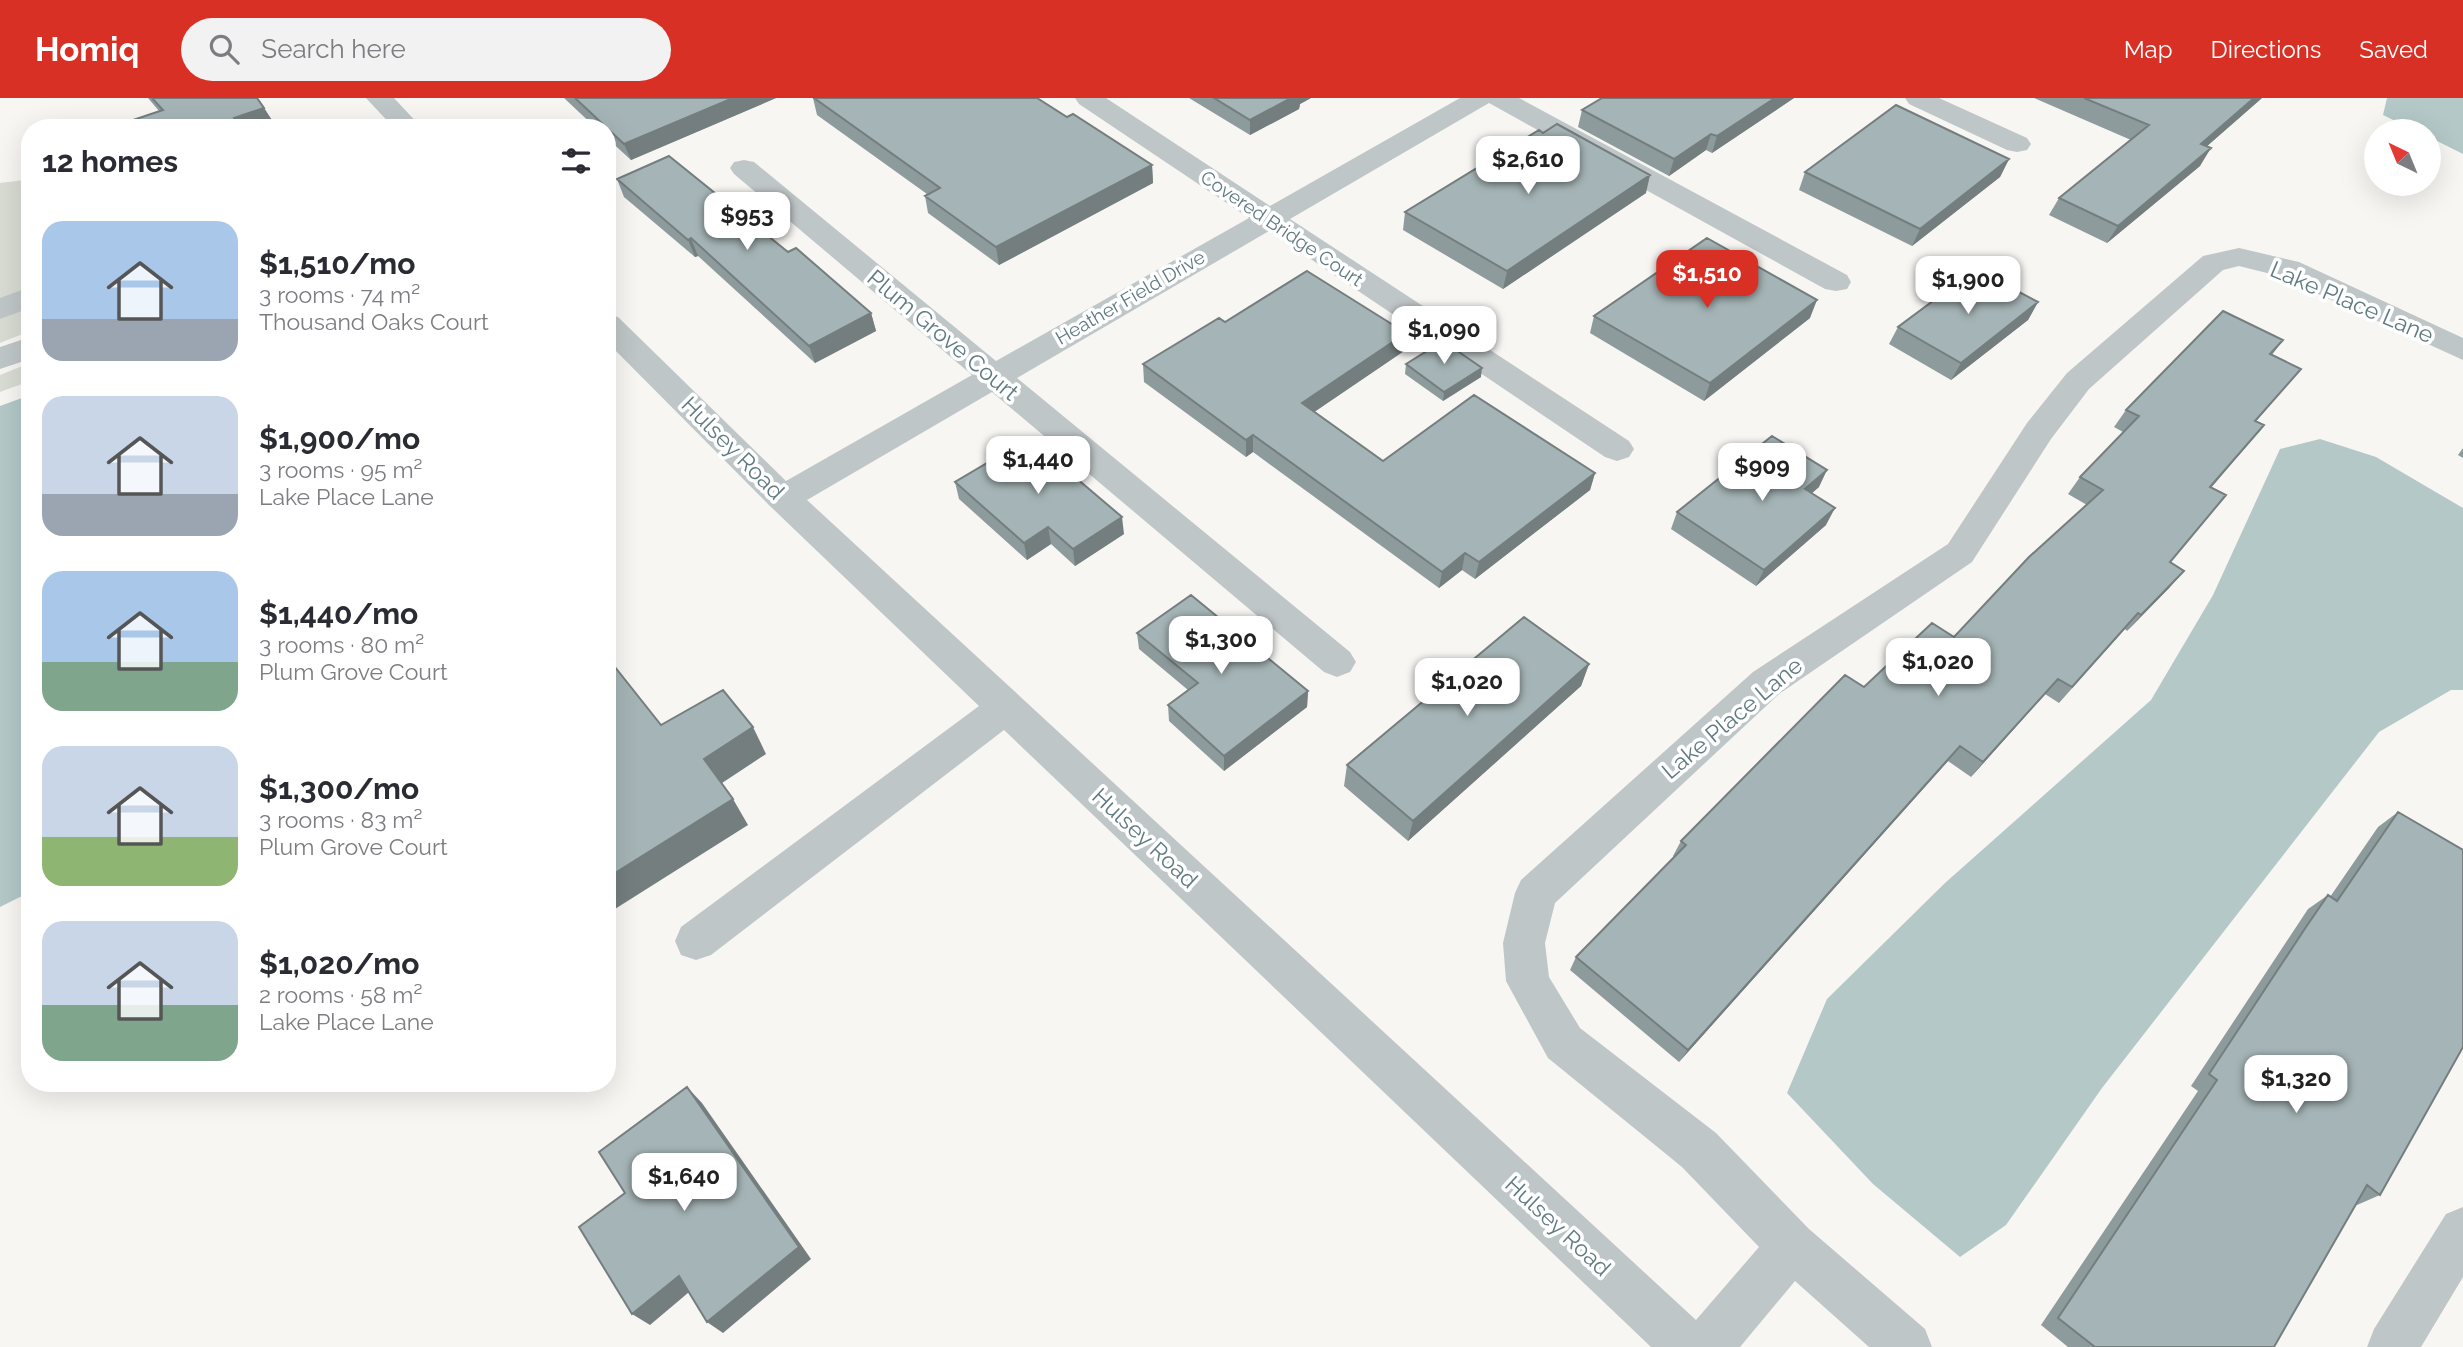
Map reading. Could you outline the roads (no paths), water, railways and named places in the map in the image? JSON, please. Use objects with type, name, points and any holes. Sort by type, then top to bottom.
[{"type":"street","points":[[379,98],[400,119]]},
{"type":"street","name":"Covered Bridge Court","points":[[1088,98],[1617,449]]},
{"type":"street","name":"Heather Field Drive","points":[[783,498],[1479,98]]},
{"type":"street","points":[[1499,98],[1836,282]]},
{"type":"street","points":[[1919,98],[2017,144]]},
{"type":"street","name":"Plum Grove Court","points":[[744,168],[1337,662]]},
{"type":"street","name":"Lake Place Lane","points":[[1907,1347],[1792,1246],[1699,1150],[1564,1043],[1528,981],[1524,943],[1536,893],[1766,683],[1959,553],[2039,430],[2078,380],[2213,263],[2239,257],[2289,269],[2463,350]]},
{"type":"street","points":[[0,309],[21,301]]},
{"type":"street","name":"Hulsey Road","points":[[616,333],[783,498],[1688,1347]]},
{"type":"street","points":[[0,359],[21,351]]},
{"type":"street","points":[[696,941],[1006,707]]},
{"type":"street","points":[[2392,1347],[2463,1231]]},
{"type":"street","points":[[1707,1347],[1792,1246]]}]
